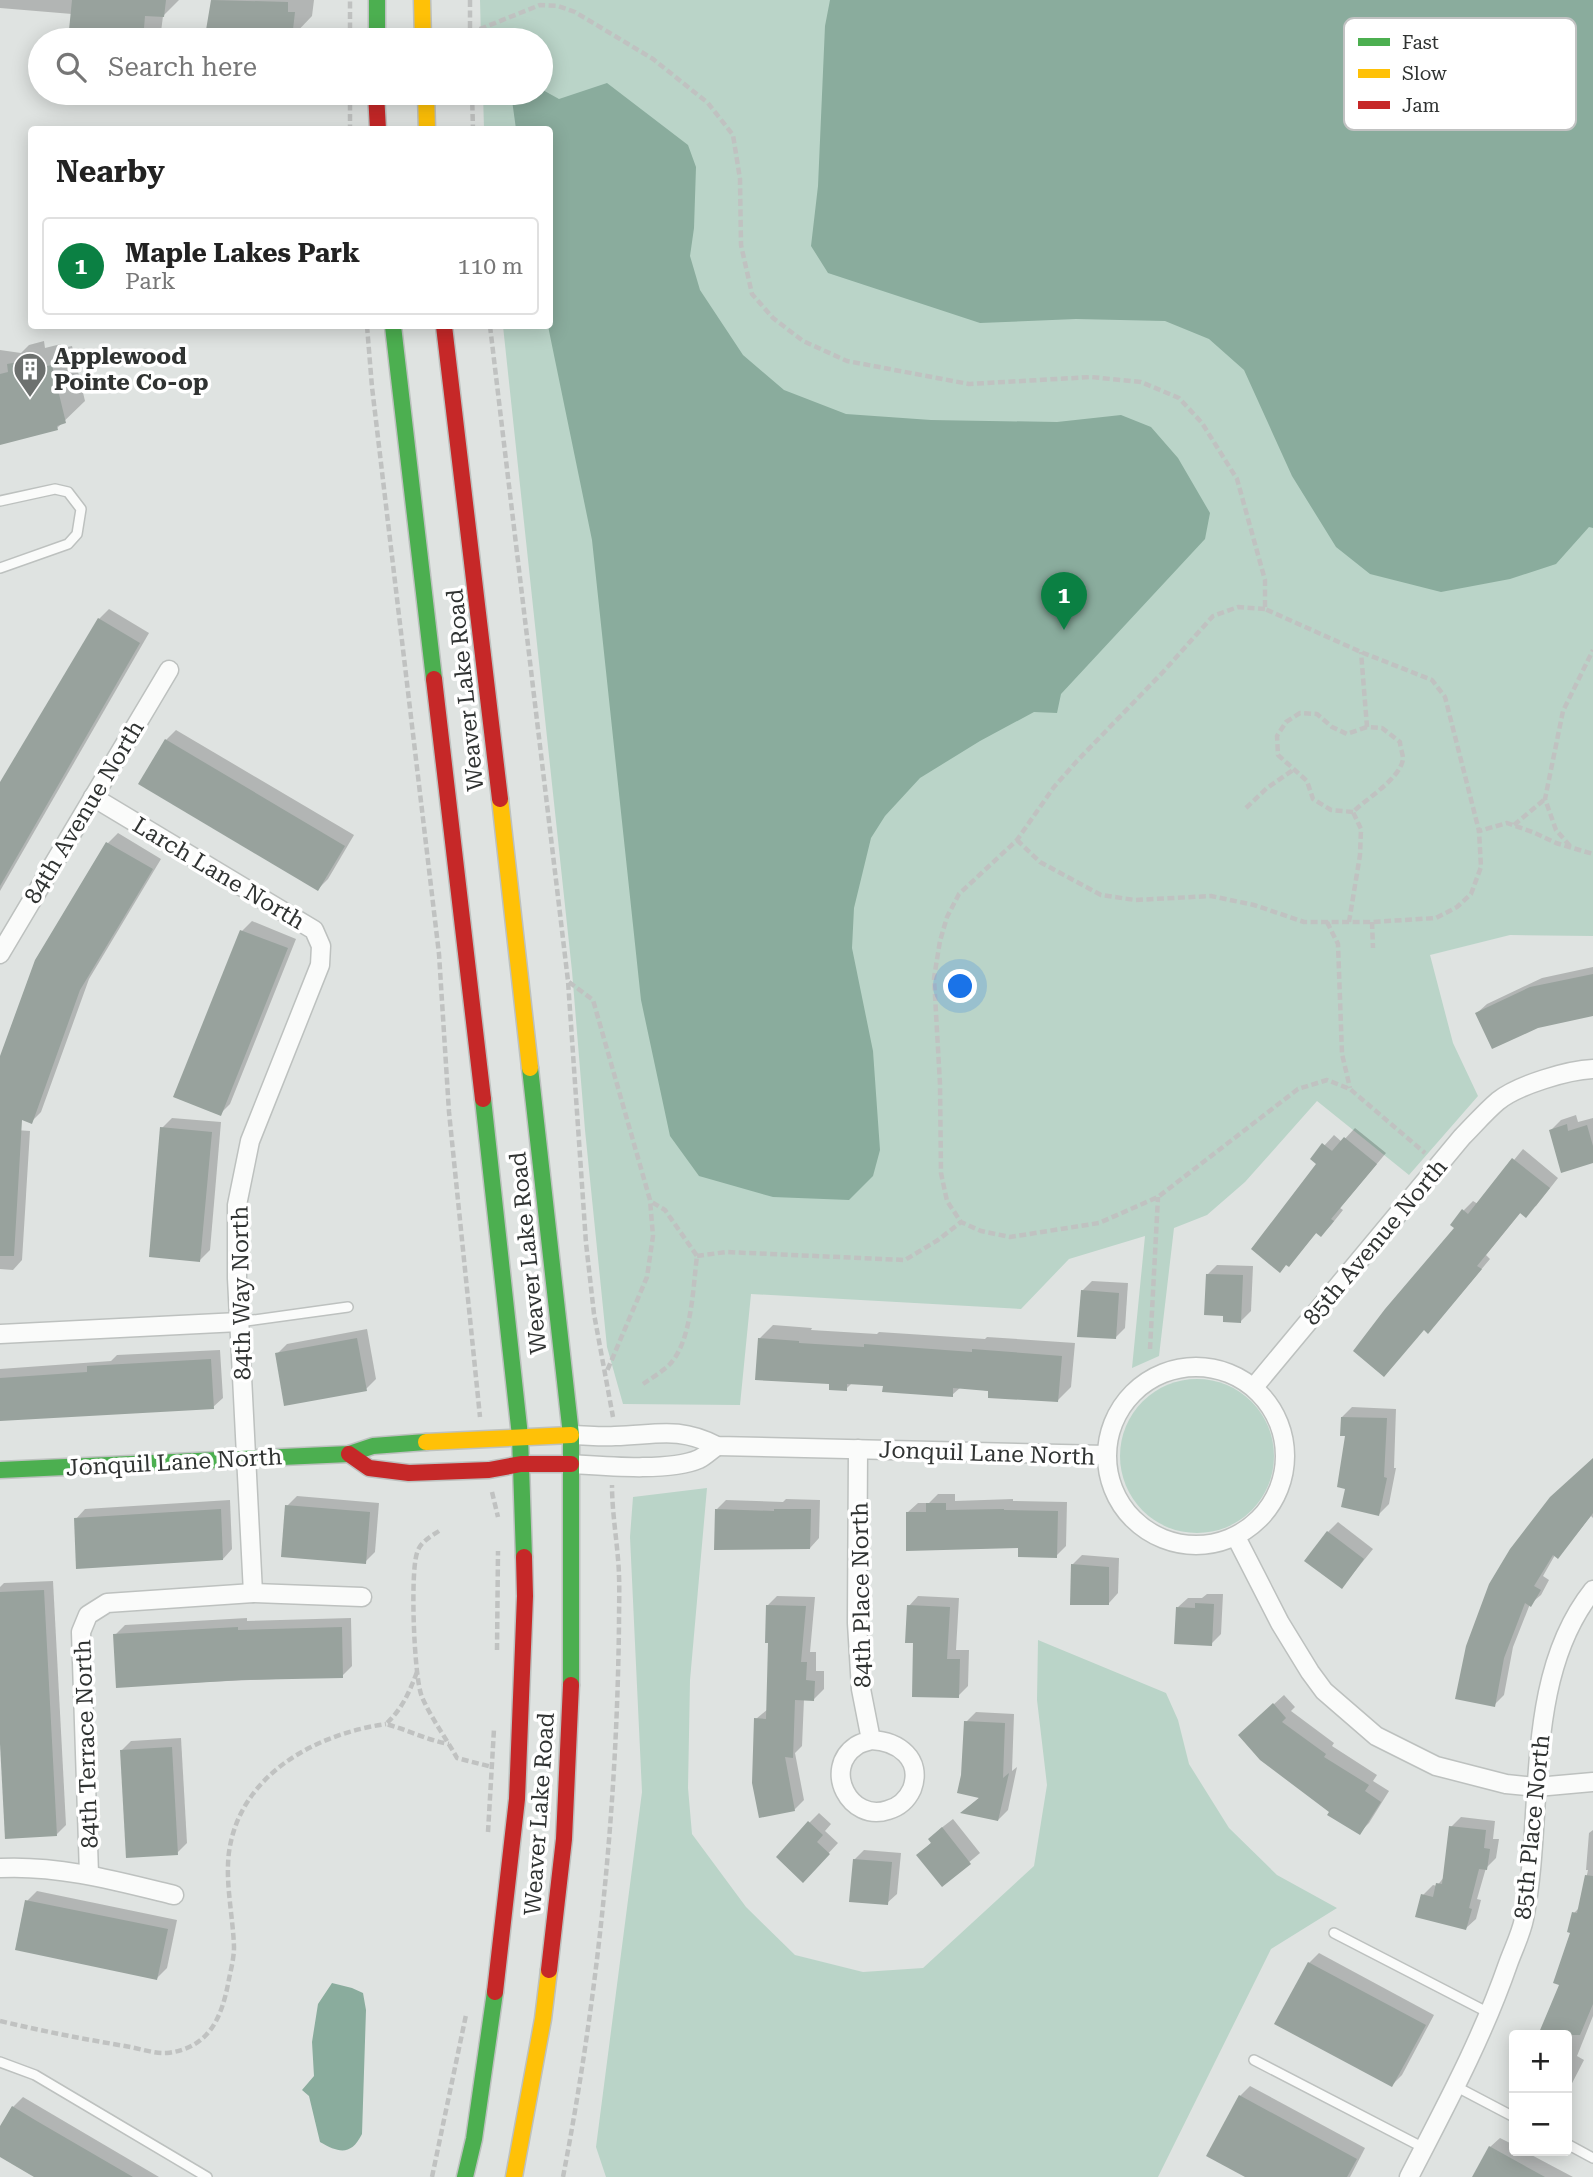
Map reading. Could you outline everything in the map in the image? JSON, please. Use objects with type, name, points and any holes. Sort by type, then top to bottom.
[{"type":"main road","points":[[377,0],[377,28]]},
{"type":"main road","points":[[422,0],[423,28]]},
{"type":"main road","points":[[377,105],[378,126]]},
{"type":"main road","points":[[426,105],[427,126]]},
{"type":"main road","name":"Weaver Lake Road","points":[[393,329],[500,1241],[520,1436],[525,1596],[517,1799],[499,1966],[466,2177]]},
{"type":"main road","name":"Weaver Lake Road","points":[[444,329],[471,542],[571,1435],[572,1673],[564,1839],[542,2019],[514,2177]]},
{"type":"main road","name":"Jonquil Lane North","points":[[0,1470],[349,1454],[384,1444],[571,1435]]},
{"type":"main road","name":"Jonquil Lane North","points":[[349,1454],[369,1468],[409,1473],[489,1470],[521,1464],[571,1464]]},
{"type":"street","name":"84th Avenue North","points":[[0,954],[169,670]]},
{"type":"street","name":"Larch Lane North","points":[[93,797],[314,930],[321,946],[320,965]]},
{"type":"street","name":"84th Way North","points":[[253,1593],[239,1322],[237,1205],[250,1141],[320,965]]},
{"type":"street","name":"85th Avenue North","points":[[1254,1387],[1462,1137],[1500,1100],[1530,1085],[1593,1069]]},
{"type":"street","points":[[0,1334],[239,1322]]},
{"type":"street","points":[[1106,1455],[1116,1413],[1129,1396],[1145,1382],[1188,1366],[1211,1367],[1234,1374],[1254,1387],[1273,1410],[1284,1437],[1286,1467],[1277,1496],[1260,1520],[1236,1537],[1280,1623],[1324,1691],[1376,1736],[1436,1766],[1506,1784],[1537,1787],[1593,1782]]},
{"type":"street","name":"Jonquil Lane North","points":[[571,1435],[615,1436],[671,1432],[699,1437],[717,1446],[1106,1455],[1111,1486],[1125,1512],[1148,1533],[1176,1545],[1207,1546],[1236,1537]]},
{"type":"street","name":"Jonquil Lane North","points":[[571,1464],[676,1464],[698,1459],[717,1446]]},
{"type":"street","name":"84th Place North","points":[[858,1449],[860,1689],[871,1740]]},
{"type":"street","name":"85th Place North","points":[[1409,2177],[1491,2014],[1523,1922],[1532,1863],[1540,1742],[1552,1679],[1560,1651],[1580,1606],[1593,1590]]},
{"type":"street","points":[[253,1593],[362,1597]]},
{"type":"street","name":"84th Terrace North","points":[[89,1874],[81,1632],[88,1615],[107,1603],[253,1593]]},
{"type":"street","points":[[871,1740],[886,1740],[898,1745],[912,1765],[914,1779],[905,1800],[896,1808],[881,1813],[867,1812],[850,1801],[843,1790],[841,1778],[842,1765],[847,1755],[856,1746],[871,1740]]},
{"type":"street","points":[[0,1868],[89,1874],[174,1895]]},
{"type":"lane","points":[[0,501],[55,489],[68,492],[82,509],[77,534],[68,544],[0,568]]},
{"type":"lane","points":[[239,1322],[348,1307]]},
{"type":"lane","points":[[1334,1933],[1491,2014]]},
{"type":"lane","points":[[1254,2060],[1424,2148]]},
{"type":"lane","points":[[0,2062],[35,2075],[187,2173],[206,2177]]},
{"type":"lane","points":[[1455,2086],[1509,2114]]},
{"type":"lane","points":[[1572,2147],[1593,2158]]},
{"type":"path","points":[[350,0],[350,28]]},
{"type":"path","points":[[470,0],[470,28]]},
{"type":"path","points":[[482,28],[540,5],[558,6],[575,12],[653,59],[708,103],[733,135],[740,178],[741,245],[752,294],[773,318],[803,341],[847,361],[969,384],[1091,377],[1141,383],[1178,398],[1202,422],[1237,480],[1265,580],[1265,609]]},
{"type":"path","points":[[350,105],[350,126]]},
{"type":"path","points":[[472,105],[472,126]]},
{"type":"path","points":[[367,329],[439,954],[449,1112],[479,1410]]},
{"type":"path","points":[[490,329],[568,981],[586,1244],[594,1314],[614,1421]]},
{"type":"path","points":[[1017,840],[1040,862],[1101,895],[1135,900],[1211,896],[1254,905],[1304,922],[1436,918],[1457,907],[1471,894],[1481,867],[1479,831],[1445,697],[1432,680],[1265,609],[1238,607],[1213,616],[1155,681],[1077,761],[1017,840],[959,894],[947,917],[934,978],[940,1084],[941,1173],[947,1201],[961,1222],[981,1231],[1010,1237],[1099,1223],[1158,1197],[1298,1090],[1327,1080],[1350,1089],[1439,1165]]},
{"type":"path","points":[[1573,848],[1556,830],[1545,799],[1563,711],[1593,650]]},
{"type":"path","points":[[1361,652],[1367,727]]},
{"type":"path","points":[[1300,713],[1317,714],[1332,727],[1347,734],[1367,727],[1382,728],[1400,742],[1403,759],[1396,776],[1353,812],[1331,810],[1313,799],[1307,781],[1278,755],[1277,736],[1286,722],[1300,713]]},
{"type":"path","points":[[1246,808],[1267,788],[1293,770]]},
{"type":"path","points":[[1513,826],[1545,799]]},
{"type":"path","points":[[1349,922],[1360,855],[1361,829],[1353,812]]},
{"type":"path","points":[[1479,831],[1507,824],[1593,854]]},
{"type":"path","points":[[1327,922],[1338,944],[1342,1054],[1350,1089]]},
{"type":"path","points":[[1372,922],[1373,948]]},
{"type":"path","points":[[568,981],[593,1000],[650,1200],[653,1236],[647,1277],[606,1374]]},
{"type":"path","points":[[1150,1349],[1158,1197]]},
{"type":"path","points":[[643,1384],[671,1363],[681,1347],[687,1329],[697,1256],[665,1210],[650,1200]]},
{"type":"path","points":[[697,1256],[726,1252],[905,1259],[939,1240],[961,1222]]},
{"type":"path","points":[[563,2177],[590,2015],[615,1768],[619,1598],[611,1481]]},
{"type":"path","points":[[492,1490],[498,1521]]},
{"type":"path","points":[[439,1531],[422,1544],[417,1553],[414,1626],[421,1695],[457,1758],[492,1767]]},
{"type":"path","points":[[497,1659],[498,1545]]},
{"type":"path","points":[[386,1724],[398,1713],[410,1692],[418,1668]]},
{"type":"path","points":[[0,2021],[71,2037],[165,2053],[193,2046],[211,2032],[225,2001],[234,1951],[229,1852],[242,1810],[276,1768],[319,1742],[356,1728],[386,1724],[449,1744]]},
{"type":"path","points":[[488,1836],[494,1727]]},
{"type":"path","points":[[432,2177],[467,2010]]},
{"type":"shaded area","points":[[480,0],[1593,0],[1593,936],[1510,935],[1430,955],[1453,1043],[1478,1096],[1409,1175],[1317,1101],[1245,1182],[1207,1215],[1174,1228],[1159,1356],[1132,1368],[1145,1236],[1069,1259],[1021,1309],[751,1294],[740,1405],[623,1404],[607,1347],[572,971],[503,329],[553,329],[553,126],[484,126],[483,105],[553,105],[553,28],[481,28]]},
{"type":"shaded area","points":[[830,0],[1593,0],[1593,528],[1589,527],[1556,564],[1510,579],[1441,592],[1370,574],[1336,547],[1292,476],[1244,370],[1209,339],[1165,321],[1076,319],[980,323],[828,273],[811,246],[818,186],[825,26]]},
{"type":"shaded area","points":[[607,83],[688,145],[696,167],[694,228],[690,256],[700,290],[743,355],[784,390],[846,414],[931,420],[1057,422],[1121,415],[1151,427],[1178,458],[1210,513],[1205,539],[1061,694],[1057,713],[1034,712],[920,778],[885,816],[871,838],[854,908],[852,948],[873,1051],[880,1150],[873,1176],[849,1200],[773,1197],[699,1176],[670,1136],[641,1000],[592,540],[549,329],[553,329],[553,126],[516,126],[513,105],[553,105],[553,96],[559,99]]},
{"type":"shaded area","points":[[1197,1379],[1227,1385],[1252,1401],[1268,1426],[1274,1456],[1268,1486],[1252,1511],[1227,1527],[1197,1533],[1167,1527],[1142,1511],[1126,1486],[1120,1456],[1126,1426],[1142,1401],[1167,1385]]},
{"type":"shaded area","points":[[707,1488],[690,1680],[688,1788],[692,1834],[746,1907],[795,1955],[863,1972],[923,1968],[1034,1866],[1047,1785],[1037,1700],[1038,1640],[1166,1693],[1178,1720],[1189,1764],[1229,1828],[1277,1875],[1337,1908],[1271,1949],[1158,2177],[606,2177],[596,2147],[642,1792],[630,1537],[633,1497]]},
{"type":"shaded area","points":[[332,1983],[363,1993],[366,2010],[362,2134],[353,2146],[344,2150],[320,2142],[309,2096],[302,2090],[314,2076],[312,2042],[318,2004]]},
{"type":"building","points":[[72,0],[166,0],[164,17],[145,16],[144,28],[69,28]]},
{"type":"building","points":[[211,0],[288,2],[288,12],[295,12],[293,28],[206,28]]},
{"type":"building","name":"Applewood Pointe Co-op","points":[[24,361],[25,368],[41,364],[42,367],[52,365],[66,423],[57,426],[58,430],[0,445],[0,374],[8,372],[7,364]]},
{"type":"building","points":[[98,618],[140,643],[0,886],[0,782]]},
{"type":"building","points":[[165,739],[345,846],[318,891],[138,784]]},
{"type":"building","points":[[106,842],[153,869],[80,990],[32,1124],[22,1120],[14,1256],[0,1256],[0,1056],[35,960]]},
{"type":"building","points":[[240,930],[288,948],[221,1116],[173,1097]]},
{"type":"building","points":[[1593,974],[1593,1016],[1538,1028],[1492,1049],[1475,1013],[1530,987]]},
{"type":"building","points":[[1567,1124],[1568,1131],[1587,1125],[1593,1146],[1593,1163],[1561,1173],[1549,1130]]},
{"type":"building","points":[[160,1127],[212,1132],[200,1262],[149,1257]]},
{"type":"building","points":[[1344,1137],[1377,1164],[1331,1219],[1334,1221],[1321,1237],[1316,1233],[1289,1267],[1286,1265],[1280,1273],[1251,1249],[1316,1164],[1310,1159],[1322,1143],[1332,1151]]},
{"type":"building","points":[[1512,1158],[1550,1188],[1526,1218],[1520,1213],[1477,1266],[1482,1269],[1428,1334],[1424,1330],[1384,1377],[1353,1351],[1454,1228],[1450,1225],[1462,1209],[1468,1214]]},
{"type":"building","points":[[1206,1274],[1243,1275],[1241,1323],[1223,1322],[1223,1316],[1204,1315]]},
{"type":"building","points":[[1081,1290],[1119,1293],[1116,1339],[1077,1337]]},
{"type":"building","points":[[357,1338],[367,1391],[284,1406],[275,1353]]},
{"type":"building","points":[[758,1338],[864,1347],[864,1344],[1062,1356],[1058,1402],[988,1398],[988,1391],[953,1388],[953,1397],[882,1392],[883,1386],[847,1384],[847,1391],[829,1390],[829,1384],[755,1380]]},
{"type":"building","points":[[211,1359],[214,1409],[0,1421],[0,1378],[87,1372],[87,1366]]},
{"type":"building","points":[[1341,1417],[1387,1418],[1384,1477],[1387,1478],[1379,1516],[1341,1507],[1345,1489],[1337,1487],[1345,1436],[1340,1436]]},
{"type":"building","points":[[1593,1458],[1593,1513],[1558,1559],[1553,1555],[1534,1586],[1541,1590],[1531,1607],[1525,1603],[1504,1658],[1495,1707],[1455,1699],[1466,1646],[1489,1584],[1510,1549],[1550,1497]]},
{"type":"building","points":[[926,1503],[946,1503],[946,1510],[1058,1511],[1057,1558],[1018,1557],[1018,1548],[906,1551],[906,1512],[926,1512]]},
{"type":"building","points":[[285,1505],[370,1512],[366,1564],[281,1557]]},
{"type":"building","points":[[221,1509],[223,1560],[76,1569],[74,1518]]},
{"type":"building","points":[[715,1509],[811,1509],[810,1549],[714,1550]]},
{"type":"building","points":[[1327,1531],[1364,1559],[1342,1589],[1304,1561]]},
{"type":"building","points":[[1071,1564],[1109,1567],[1109,1605],[1070,1605]]},
{"type":"building","points":[[44,1590],[57,1836],[5,1839],[0,1744],[0,1592]]},
{"type":"building","points":[[1195,1603],[1214,1604],[1212,1646],[1174,1644],[1176,1607],[1195,1608]]},
{"type":"building","points":[[766,1605],[806,1606],[801,1662],[807,1662],[806,1680],[815,1681],[814,1701],[795,1700],[793,1758],[785,1757],[795,1811],[759,1818],[752,1783],[754,1718],[766,1719]]},
{"type":"building","points":[[907,1605],[950,1607],[947,1659],[960,1659],[959,1698],[912,1697],[913,1643],[905,1643]]},
{"type":"building","points":[[238,1627],[238,1630],[342,1627],[343,1678],[241,1680],[116,1688],[113,1634]]},
{"type":"building","points":[[1273,1703],[1286,1718],[1282,1722],[1326,1754],[1324,1757],[1369,1785],[1365,1791],[1381,1802],[1360,1835],[1327,1815],[1329,1812],[1260,1760],[1238,1735]]},
{"type":"building","points":[[964,1721],[1005,1723],[1003,1778],[1009,1773],[998,1821],[960,1813],[979,1798],[957,1793],[961,1775]]},
{"type":"building","points":[[172,1747],[178,1855],[126,1858],[120,1750]]},
{"type":"building","points":[[808,1821],[823,1835],[817,1842],[830,1854],[803,1883],[776,1857]]},
{"type":"building","points":[[1449,1826],[1486,1830],[1484,1848],[1490,1849],[1487,1870],[1479,1869],[1466,1930],[1415,1917],[1421,1894],[1433,1897],[1436,1883],[1442,1884]]},
{"type":"building","points":[[942,1827],[971,1864],[942,1887],[916,1855],[931,1843],[928,1839]]},
{"type":"building","points":[[853,1859],[892,1862],[888,1905],[849,1902]]},
{"type":"building","points":[[1585,1875],[1593,1876],[1593,2004],[1580,2035],[1572,2035],[1572,2030],[1540,2030],[1559,1985],[1553,1983],[1570,1933],[1567,1932],[1572,1912],[1577,1913]]},
{"type":"building","points":[[25,1900],[168,1929],[157,1980],[15,1950]]},
{"type":"building","points":[[1308,1962],[1426,2025],[1392,2087],[1274,2024]]},
{"type":"building","points":[[1239,2095],[1357,2159],[1347,2177],[1245,2177],[1206,2156]]},
{"type":"building","points":[[12,2106],[133,2177],[34,2177],[0,2157],[0,2126]]},
{"type":"building","points":[[1489,2146],[1545,2177],[1472,2177]]},
{"type":"traffic: fast","points":[[377,0],[377,28]]},
{"type":"traffic: fast","points":[[393,329],[434,679]]},
{"type":"traffic: fast","points":[[530,1068],[571,1435],[571,1685]]},
{"type":"traffic: fast","points":[[483,1099],[520,1436],[524,1557]]},
{"type":"traffic: fast","points":[[0,1470],[349,1454],[373,1446],[426,1442]]},
{"type":"traffic: fast","points":[[465,2177],[474,2139],[495,1992]]},
{"type":"traffic: slow","points":[[422,0],[423,28]]},
{"type":"traffic: slow","points":[[426,105],[427,126]]},
{"type":"traffic: slow","points":[[500,799],[530,1068]]},
{"type":"traffic: slow","points":[[426,1442],[571,1435]]},
{"type":"traffic: slow","points":[[514,2177],[543,2019],[549,1970]]},
{"type":"traffic: jam","points":[[377,105],[378,126]]},
{"type":"traffic: jam","points":[[444,329],[500,799]]},
{"type":"traffic: jam","points":[[434,679],[483,1099]]},
{"type":"traffic: jam","points":[[349,1454],[369,1468],[409,1473],[489,1470],[521,1464],[571,1464]]},
{"type":"traffic: jam","points":[[495,1992],[517,1799],[525,1596],[524,1557]]},
{"type":"traffic: jam","points":[[549,1970],[564,1839],[571,1685]]},
{"type":"place","name":"Applewood Pointe Co-op","points":[[30,399]]},
{"type":"place","name":"Maple Lakes Park","points":[[1064,630]]}]
